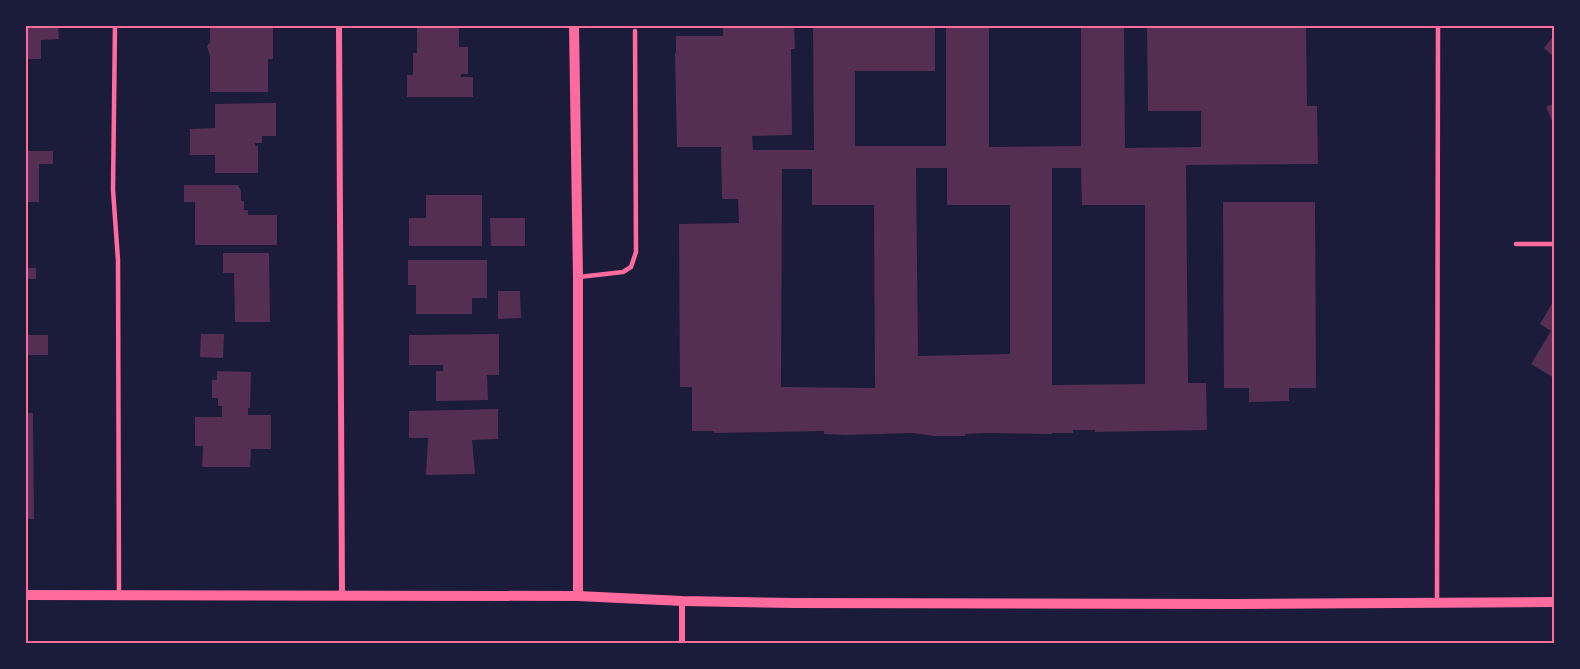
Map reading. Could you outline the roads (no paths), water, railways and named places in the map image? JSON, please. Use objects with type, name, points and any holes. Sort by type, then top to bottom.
[{"type":"street","points":[[339,26],[342,594]]},
{"type":"street","points":[[574,26],[578,278],[578,596]]},
{"type":"street","points":[[26,595],[342,594],[578,596],[682,601],[1212,604],[1554,602]]},
{"type":"street","points":[[682,601],[682,644]]},
{"type":"lane","points":[[115,26],[113,190],[118,260],[119,595]]},
{"type":"lane","points":[[1437,603],[1438,26]]},
{"type":"lane","points":[[578,278],[623,272],[631,267],[636,252],[635,31]]},
{"type":"lane","points":[[1516,244],[1554,244]]}]
